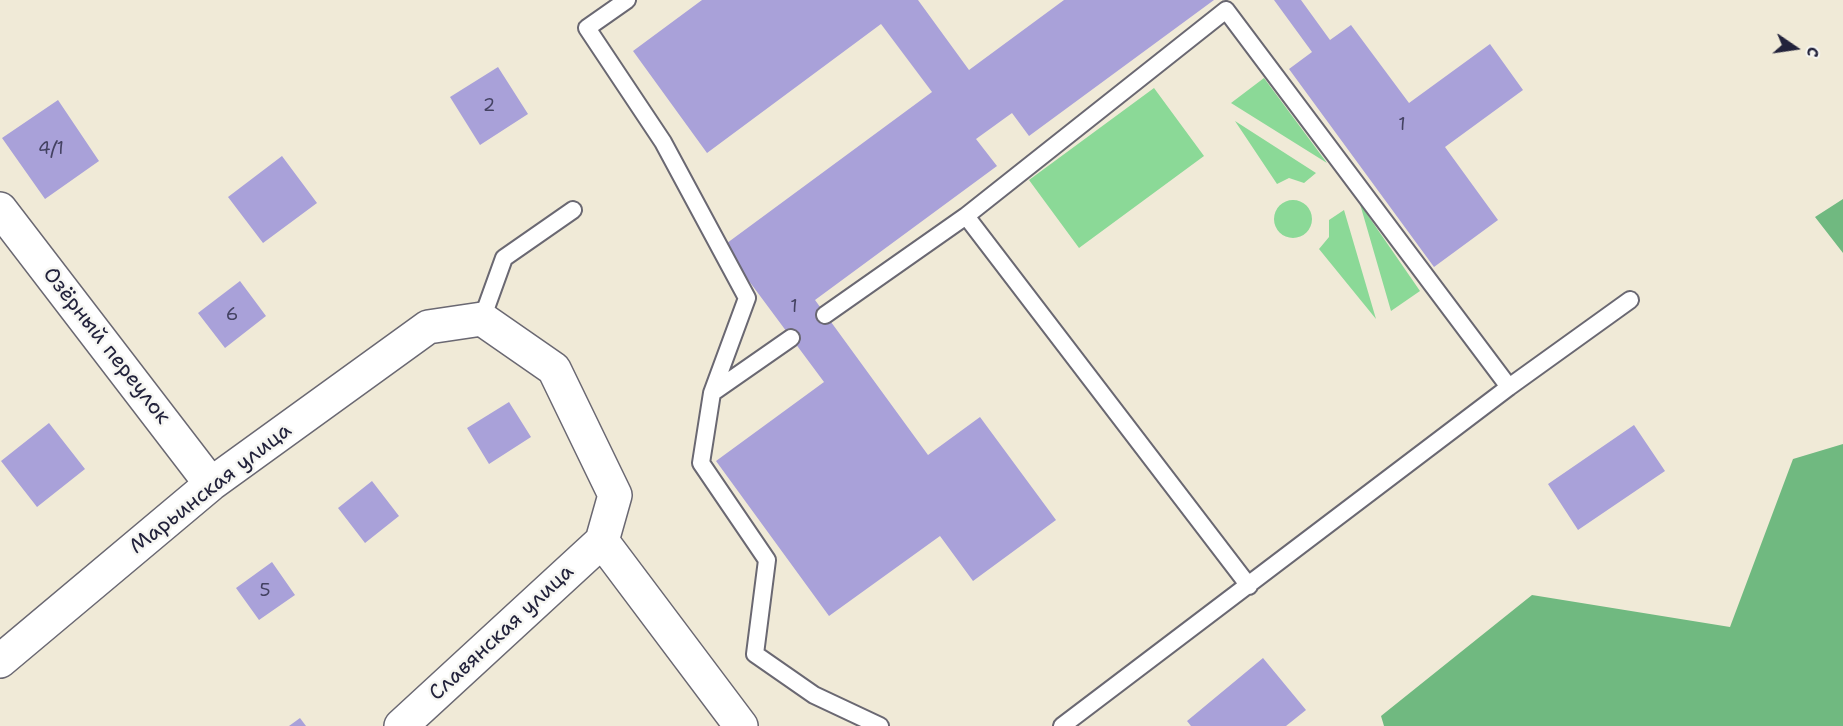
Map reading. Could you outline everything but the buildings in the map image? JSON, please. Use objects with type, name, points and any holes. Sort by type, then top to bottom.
[{"type":"street","name":"Озёрный переулок","points":[[0,209],[212,484]]},
{"type":"street","name":"Марьинская улица","points":[[0,661],[212,484],[428,327],[482,319]]},
{"type":"street","points":[[482,319],[554,369],[615,495],[602,541],[741,726]]},
{"type":"street","name":"Славянская улица","points":[[401,726],[602,541]]},
{"type":"lane","points":[[627,0],[587,28],[663,142],[747,298],[712,393],[701,463],[767,560],[755,654],[813,695],[880,726]]},
{"type":"lane","points":[[825,315],[966,216],[1233,5],[1509,387]]},
{"type":"lane","points":[[482,319],[504,258],[573,210]]},
{"type":"lane","points":[[966,216],[1249,586]]},
{"type":"lane","points":[[1062,726],[1509,387],[1630,300]]},
{"type":"lane","points":[[712,393],[791,338]]},
{"type":"green space","points":[[1264,78],[1327,163],[1231,103]]},
{"type":"green space","points":[[1154,88],[1204,156],[1079,248],[1029,180]]},
{"type":"green space","points":[[1235,121],[1316,173],[1304,183],[1289,178],[1277,184]]},
{"type":"green space","points":[[1843,199],[1843,253],[1815,217]]},
{"type":"green space","points":[[1293,200],[1300,201],[1306,206],[1311,212],[1311,226],[1306,232],[1300,237],[1293,238],[1286,237],[1280,232],[1275,226],[1274,219],[1275,212],[1280,206],[1286,201]]},
{"type":"green space","points":[[1360,204],[1420,291],[1391,311]]},
{"type":"green space","points":[[1344,210],[1376,319],[1319,249],[1329,237],[1329,220]]},
{"type":"green space","points":[[1843,444],[1843,726],[1384,726],[1381,716],[1532,595],[1730,627],[1793,459]]}]
